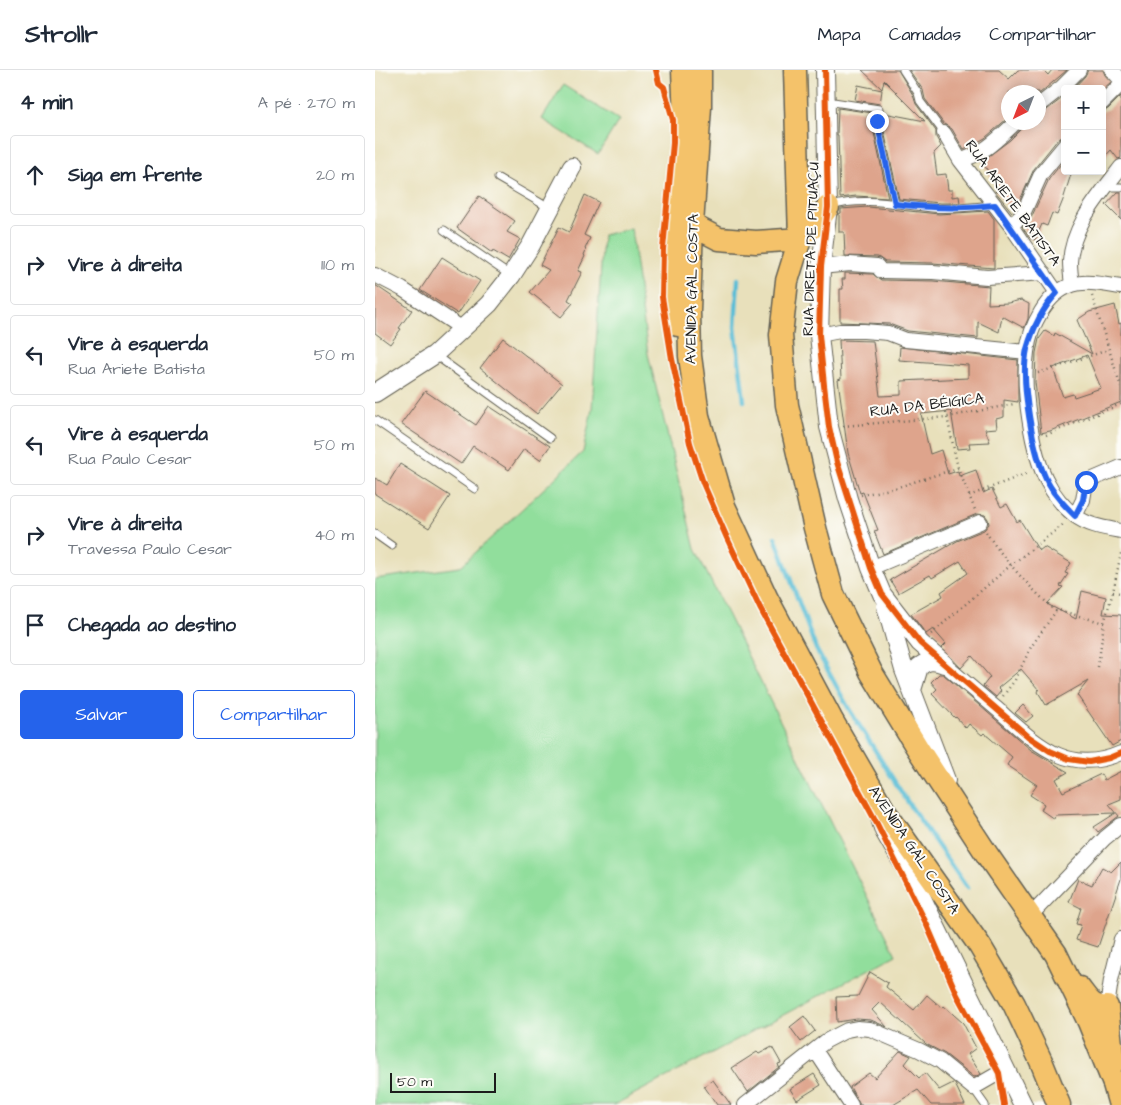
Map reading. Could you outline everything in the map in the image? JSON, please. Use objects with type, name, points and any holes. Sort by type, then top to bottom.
[{"type":"main road","points":[[683,70],[685,118],[673,249],[673,287],[683,362],[693,384]]},
{"type":"main road","name":"AVENIDA GAL COSTA","points":[[700,70],[700,107],[691,225],[690,356],[701,425],[724,506],[767,599],[831,719],[885,812],[979,946],[1013,1004],[1041,1061],[1059,1105]]},
{"type":"main road","points":[[795,70],[800,240],[787,281],[781,335],[787,405],[815,528],[833,594],[871,672],[956,809],[1091,1004],[1100,1008],[1107,1008],[1114,1084]]},
{"type":"main road","points":[[678,192],[685,214],[691,225],[719,239],[756,242],[800,240],[813,228],[828,207]]},
{"type":"main road","points":[[1055,954],[1089,1022],[1114,1084],[1120,1105]]},
{"type":"street","name":"RUA DIRETA DE PITUAÇU","points":[[825,70],[828,207],[821,267],[819,335],[829,427],[848,499],[871,568],[882,594],[920,643],[1029,737],[1050,751],[1069,759],[1089,762],[1109,758],[1121,753]]},
{"type":"street","points":[[1046,100],[1079,70]]},
{"type":"street","points":[[1112,70],[1121,80]]},
{"type":"street","points":[[1106,99],[1121,84]]},
{"type":"street","points":[[960,160],[971,158],[982,151],[1007,130]]},
{"type":"street","name":"RUA ARIETE BATISTA","points":[[944,133],[960,160],[1011,226],[1057,293]]},
{"type":"street","points":[[1011,226],[1023,214],[1041,174],[1061,150]]},
{"type":"street","points":[[1072,285],[1070,262],[1073,241],[1081,223],[1121,167]]},
{"type":"street","points":[[375,393],[434,355],[489,304],[511,276],[531,245],[573,168]]},
{"type":"street","points":[[821,267],[850,264],[877,266],[881,271],[933,272],[987,277],[1044,273]]},
{"type":"street","points":[[375,275],[408,292],[463,329]]},
{"type":"street","points":[[1121,287],[1088,283],[1072,285],[1057,293],[1046,304],[1039,317],[1027,352],[1030,374],[1027,402],[1041,468],[1048,483],[1059,500],[1075,516],[1101,528],[1121,531]]},
{"type":"street","points":[[819,335],[840,331],[888,333],[906,340],[1027,352]]},
{"type":"street","points":[[1075,516],[1083,500],[1086,482],[1121,467]]},
{"type":"street","points":[[871,568],[980,522]]},
{"type":"street","points":[[882,594],[904,670],[956,809]]},
{"type":"street","points":[[912,690],[919,667],[929,661],[944,664]]},
{"type":"street","points":[[869,784],[884,831],[918,890],[1023,1105]]},
{"type":"street","points":[[1030,916],[1105,838],[1121,825]]},
{"type":"street","points":[[1107,1008],[1111,980],[1121,939]]},
{"type":"street","points":[[745,1105],[826,1041],[847,1030],[857,1028],[870,1029],[919,1050],[940,1061],[973,1088],[1007,1070]]},
{"type":"street","points":[[815,1050],[851,1105]]},
{"type":"lane","points":[[903,70],[919,93],[920,101],[944,133]]},
{"type":"lane","points":[[825,101],[879,109],[878,127],[895,204]]},
{"type":"lane","points":[[498,178],[551,209]]},
{"type":"lane","points":[[1107,187],[1121,187]]},
{"type":"lane","points":[[828,207],[860,201],[933,208],[971,208],[995,205]]},
{"type":"lane","points":[[444,230],[511,276]]},
{"type":"lane","points":[[434,355],[550,438]]},
{"type":"lane","points":[[375,420],[475,489]]},
{"type":"lane","points":[[375,534],[392,546]]},
{"type":"lane","points":[[973,1088],[985,1105]]},
{"type":"path","points":[[1088,283],[1121,387]]},
{"type":"path","points":[[1030,374],[1108,350]]},
{"type":"path","points":[[944,403],[958,468],[980,522],[997,550],[1042,599],[1056,611],[1104,623]]},
{"type":"path","points":[[1034,440],[1121,404]]},
{"type":"path","points":[[848,499],[895,488],[958,468]]},
{"type":"path","points":[[969,496],[1041,468]]},
{"type":"path","points":[[920,643],[1011,565],[1075,516]]},
{"type":"path","points":[[1099,667],[1098,661],[1104,623],[1121,553]]},
{"type":"path","points":[[1113,592],[1121,593]]},
{"type":"path","points":[[994,706],[1015,680],[1031,647],[1056,611]]},
{"type":"green space","points":[[563,85],[619,120],[598,154],[542,119]]},
{"type":"green space","points":[[631,228],[648,354],[695,549],[896,955],[614,1105],[375,1105],[375,579],[460,567],[583,452],[592,409],[603,235]]},
{"type":"building","points":[[862,70],[898,70],[913,95],[916,104],[936,131],[936,137],[941,146],[934,153],[937,175],[946,174],[948,190],[952,190],[952,197],[959,196],[960,203],[899,199],[883,126],[884,113],[925,121],[884,80],[882,89]]},
{"type":"building","points":[[909,70],[999,70],[1009,79],[1018,70],[1043,70],[1048,75],[1052,70],[1067,70],[1046,88],[1046,85],[1001,85],[1001,124],[985,138],[964,150],[952,129],[944,124],[925,99],[923,90]]},
{"type":"building","points":[[1088,70],[1103,70],[1111,82],[1106,86],[1077,85]]},
{"type":"building","points":[[858,85],[882,90],[880,104],[855,100]]},
{"type":"building","points":[[1121,96],[1121,158],[1118,159],[1111,150],[1106,156],[1106,110]]},
{"type":"building","points":[[1061,99],[1061,138],[1034,169],[1016,209],[1012,212],[995,191],[998,189],[982,161],[1020,130],[1046,130],[1046,110]]},
{"type":"building","points":[[838,108],[873,113],[873,128],[888,198],[856,196],[840,198],[837,135]]},
{"type":"building","points":[[1061,164],[1061,175],[1071,175],[1057,215],[1052,213],[1047,226],[1042,224],[1035,240],[1030,238],[1022,227],[1031,218],[1049,179]]},
{"type":"building","points":[[1118,192],[1121,192],[1121,220],[1106,205]]},
{"type":"building","points":[[585,195],[599,202],[584,235],[590,238],[578,271],[582,272],[568,300],[573,303],[561,317],[530,292],[549,270],[540,265],[559,227],[569,232]]},
{"type":"building","points":[[479,196],[515,221],[507,232],[520,239],[508,260],[493,251],[492,253],[457,228]]},
{"type":"building","points":[[868,207],[939,214],[988,211],[994,219],[994,268],[933,263],[885,262],[878,257],[845,256],[844,232],[839,232],[839,214],[841,209]]},
{"type":"building","points":[[442,257],[480,281],[458,314],[420,290]]},
{"type":"building","points":[[845,273],[873,274],[881,280],[933,281],[989,286],[988,304],[1021,300],[1029,304],[1028,319],[1024,328],[1002,316],[999,332],[978,322],[978,338],[908,331],[889,324],[840,322],[840,289],[843,289],[842,279],[845,279]]},
{"type":"building","points":[[375,285],[412,310],[390,344],[375,333]]},
{"type":"building","points":[[1115,305],[1119,324],[1121,323],[1121,402],[1041,433],[1035,382],[1036,353],[1039,339],[1045,331],[1054,336],[1055,333],[1092,354],[1077,320],[1089,312]],"holes":[[[1087,355],[1101,388],[1074,397],[1073,394],[1063,397],[1053,368]]]},
{"type":"building","points":[[503,338],[562,384],[537,414],[480,368]]},
{"type":"building","points":[[839,340],[873,341],[880,396],[901,395],[901,381],[968,378],[968,365],[899,360],[900,347],[1018,360],[1018,402],[1004,400],[1004,417],[996,419],[997,428],[985,429],[990,442],[969,443],[970,448],[957,449],[951,411],[921,414],[930,454],[941,450],[948,474],[958,471],[959,476],[976,470],[983,493],[992,489],[1001,507],[1007,504],[1017,522],[1020,520],[1039,551],[1044,547],[1071,563],[1065,573],[1068,574],[1060,586],[1063,587],[1047,604],[1076,619],[1082,591],[1106,597],[1103,614],[1121,615],[1121,741],[1112,746],[1077,695],[1088,681],[1046,705],[1038,692],[1039,690],[1021,669],[998,688],[1001,691],[996,697],[983,686],[990,677],[972,656],[961,668],[942,648],[946,644],[933,629],[926,634],[911,614],[943,596],[941,592],[968,573],[960,561],[932,578],[930,575],[898,593],[890,580],[957,541],[984,530],[989,524],[988,519],[985,515],[977,514],[883,554],[874,531],[878,530],[863,492],[860,493],[848,453],[838,380],[841,379]]},
{"type":"building","points":[[425,391],[476,425],[489,406],[550,446],[540,460],[524,449],[509,470],[473,446],[461,464],[401,424]]},
{"type":"building","points":[[400,464],[450,496],[429,528],[375,494],[375,478],[387,485]]},
{"type":"building","points":[[939,674],[943,674],[1031,750],[1068,772],[1056,779],[1063,792],[1101,774],[1104,780],[1121,771],[1121,799],[1109,804],[1119,816],[1098,832],[1094,827],[1116,813],[1055,815],[1054,819],[1041,810],[1044,804],[1030,795],[1037,785],[1007,765],[1012,757],[984,733],[982,735],[969,724],[966,728],[932,694],[937,689],[931,682]]},
{"type":"building","points":[[1023,705],[1033,716],[1026,722],[1015,713]]},
{"type":"building","points":[[1121,862],[1121,879],[1098,947],[1076,940],[1081,925],[1076,924],[1081,908],[1069,902],[1078,879],[1092,885],[1102,867],[1111,872]]},
{"type":"building","points":[[870,972],[888,983],[886,987],[914,1010],[927,995],[942,1008],[944,1006],[963,1023],[976,1048],[968,1054],[981,1074],[974,1077],[945,1054],[926,1044],[880,1002],[872,1010],[887,1027],[871,1020],[857,1019],[837,1022],[836,997],[858,996]]},
{"type":"building","points":[[804,1016],[815,1031],[801,1042],[790,1027]]},
{"type":"building","points":[[772,1047],[781,1063],[778,1064],[779,1067],[748,1092],[732,1068],[757,1052],[759,1054]]},
{"type":"building","points":[[900,1051],[911,1056],[905,1064],[919,1078],[925,1073],[939,1090],[953,1083],[955,1084],[965,1105],[931,1105],[918,1090],[893,1105],[860,1105],[850,1087],[869,1073],[875,1078]]},
{"type":"building","points":[[814,1074],[821,1085],[797,1100],[790,1089]]},
{"type":"building","points":[[713,1080],[731,1105],[717,1105],[704,1086]]},
{"type":"waterway","points":[[738,279],[735,327],[744,401]]},
{"type":"waterway","points":[[775,537],[816,649],[849,709],[905,798],[967,888]]},
{"type":"cycle path","points":[[656,70],[659,83],[664,87],[673,120],[673,143],[663,249],[662,297],[672,359],[690,443],[703,483],[760,608],[874,818],[926,923],[957,995],[999,1073],[1004,1105]]},
{"type":"cycle path","points":[[825,70],[828,207],[821,267],[819,335],[824,385],[829,427],[837,462],[871,568],[882,594],[920,643],[1029,737],[1050,751],[1069,759],[1089,762],[1109,758],[1121,753]]},
{"type":"route","points":[[877,121],[895,204],[933,208],[971,208],[995,205],[1057,293],[1046,304],[1032,333],[1027,352],[1027,402],[1041,468],[1059,500],[1075,516],[1083,500],[1086,482]]}]
